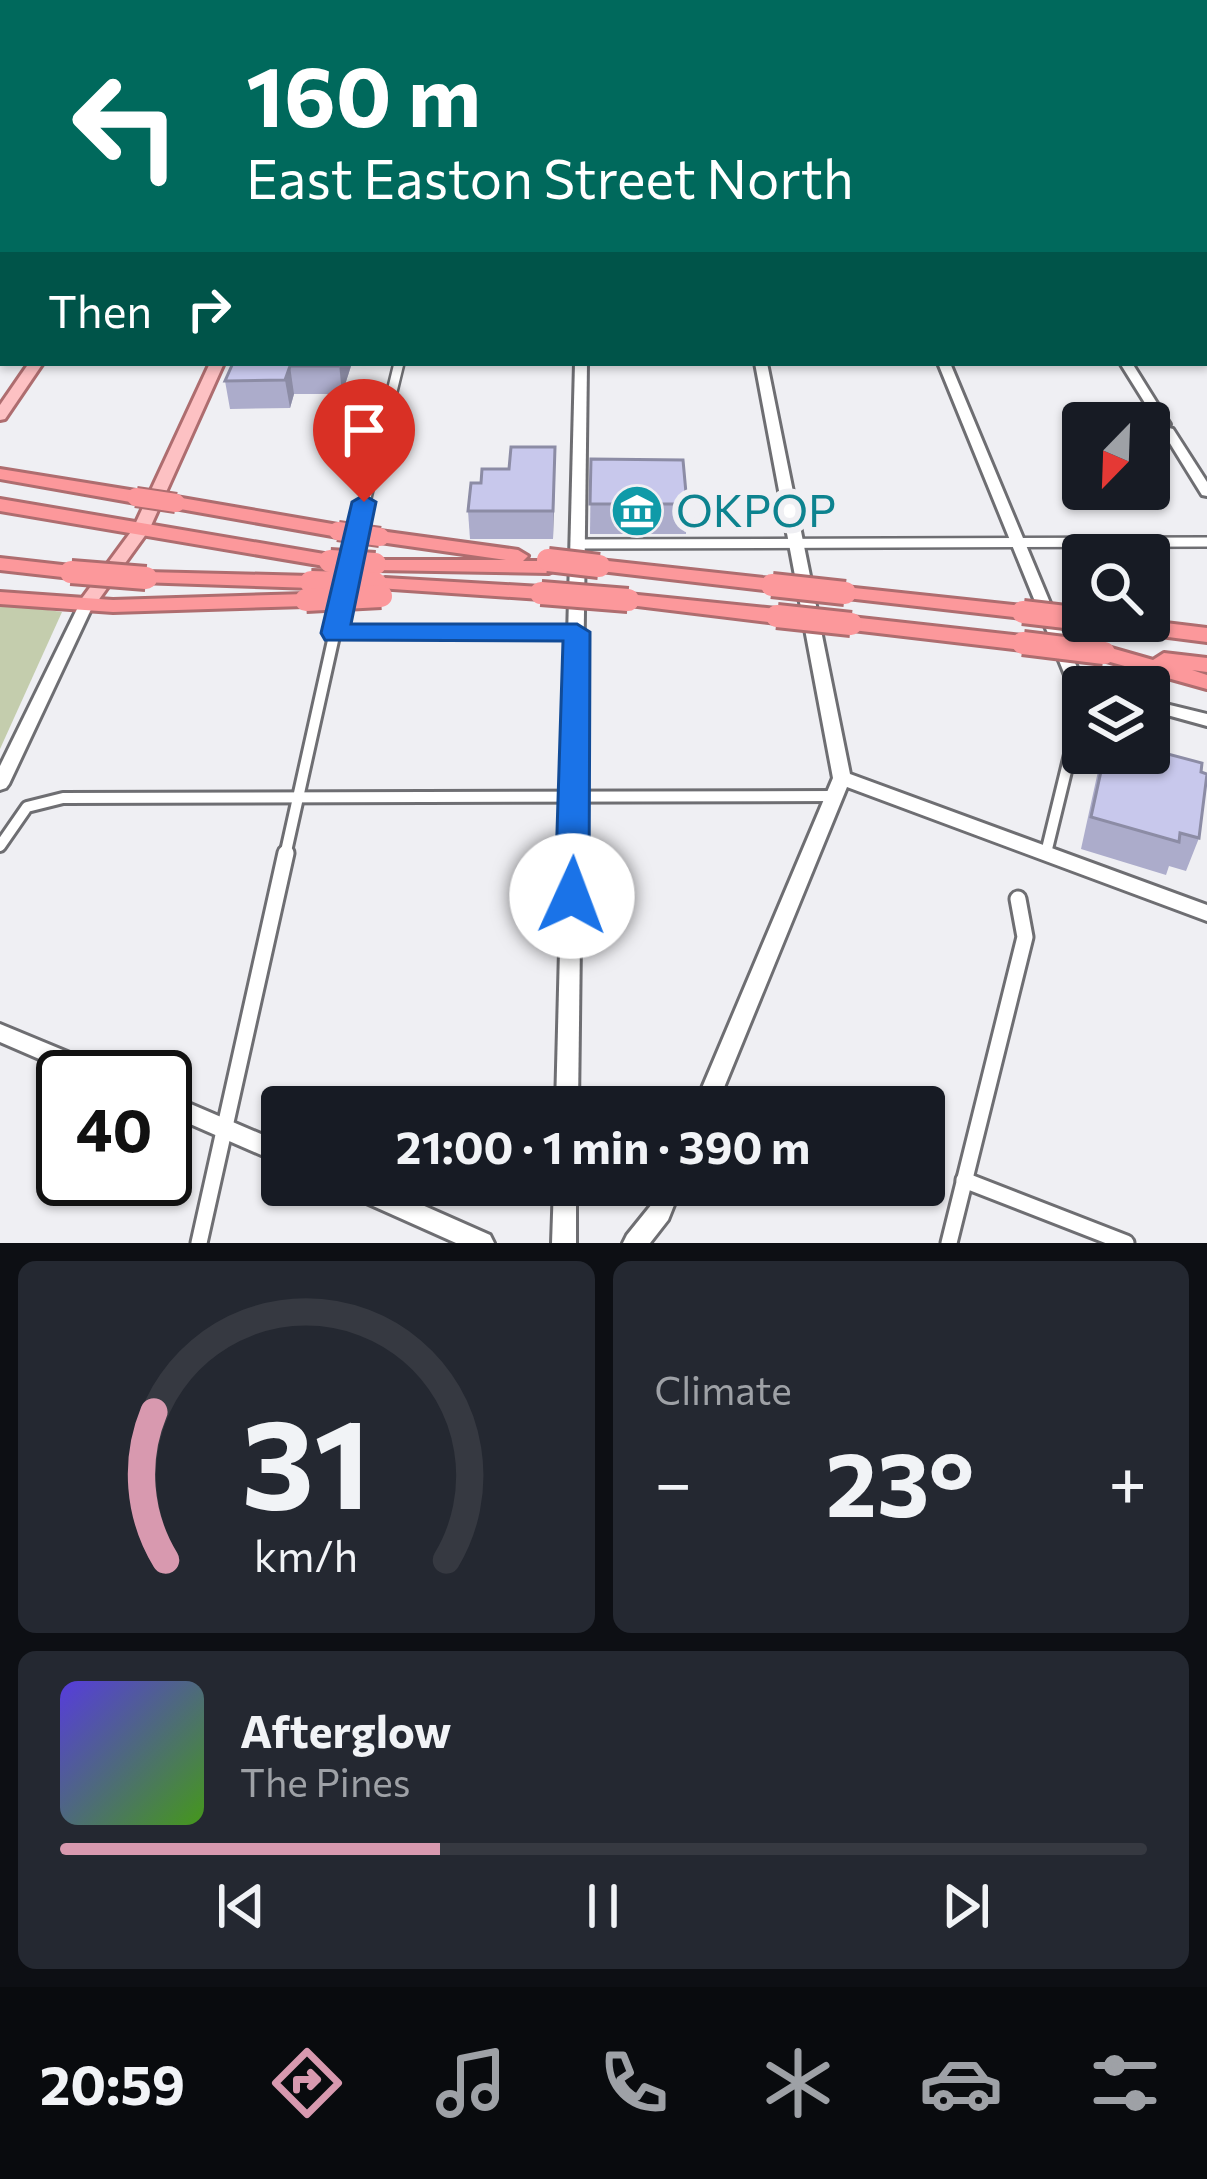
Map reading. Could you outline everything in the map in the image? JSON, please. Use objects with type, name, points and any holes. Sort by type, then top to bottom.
[{"type":"highway","points":[[0,474],[548,564],[1062,617]]},
{"type":"highway","points":[[0,505],[330,561],[380,581],[628,600],[1207,665]]},
{"type":"highway","points":[[0,564],[308,591]]},
{"type":"highway","points":[[0,598],[86,605],[308,591],[548,564]]},
{"type":"highway","points":[[1170,620],[1207,620]]},
{"type":"highway","points":[[1170,630],[1207,635]]},
{"type":"highway","points":[[1104,653],[1207,682]]},
{"type":"main road","points":[[0,416],[34,366]]},
{"type":"main road","points":[[86,605],[141,530],[216,366]]},
{"type":"street","points":[[199,1243],[296,799],[398,366]]},
{"type":"street","points":[[567,1086],[581,366]]},
{"type":"street","points":[[713,1086],[840,787],[762,366]]},
{"type":"street","points":[[945,366],[1071,666]]},
{"type":"street","points":[[1128,366],[1207,492]]},
{"type":"street","points":[[577,544],[1207,542]]},
{"type":"street","points":[[0,784],[86,605]]},
{"type":"street","points":[[335,633],[577,632]]},
{"type":"street","points":[[1170,710],[1207,720]]},
{"type":"street","points":[[1046,853],[1066,774]]},
{"type":"street","points":[[0,846],[22,811],[63,798],[574,799],[840,787],[1046,853],[1207,913]]},
{"type":"street","points":[[949,1243],[1025,937],[1018,899]]},
{"type":"street","points":[[0,1033],[40,1050]]},
{"type":"street","points":[[192,1114],[261,1145]]},
{"type":"street","points":[[964,1180],[1126,1243]]},
{"type":"street","points":[[399,1206],[482,1243]]},
{"type":"street","points":[[564,1243],[565,1206]]},
{"type":"street","points":[[652,1243],[662,1206]]},
{"type":"street","points":[[635,1243],[660,1212]]},
{"type":"green space","points":[[0,603],[62,612],[0,749]]},
{"type":"building","points":[[232,366],[290,366],[285,380],[225,381]]},
{"type":"building","points":[[511,447],[555,447],[553,511],[468,511],[471,483],[481,483],[482,469],[509,469]]},
{"type":"building","points":[[591,459],[683,460],[687,504],[590,504]]},
{"type":"building","points":[[1170,755],[1202,763],[1201,772],[1207,774],[1199,838],[1180,833],[1179,842],[1091,817],[1100,774],[1170,774]]},
{"type":"place","name":"OKPOP","points":[[637,511]]},
{"type":"route","points":[[364,502],[335,633],[577,632],[572,896]]}]
